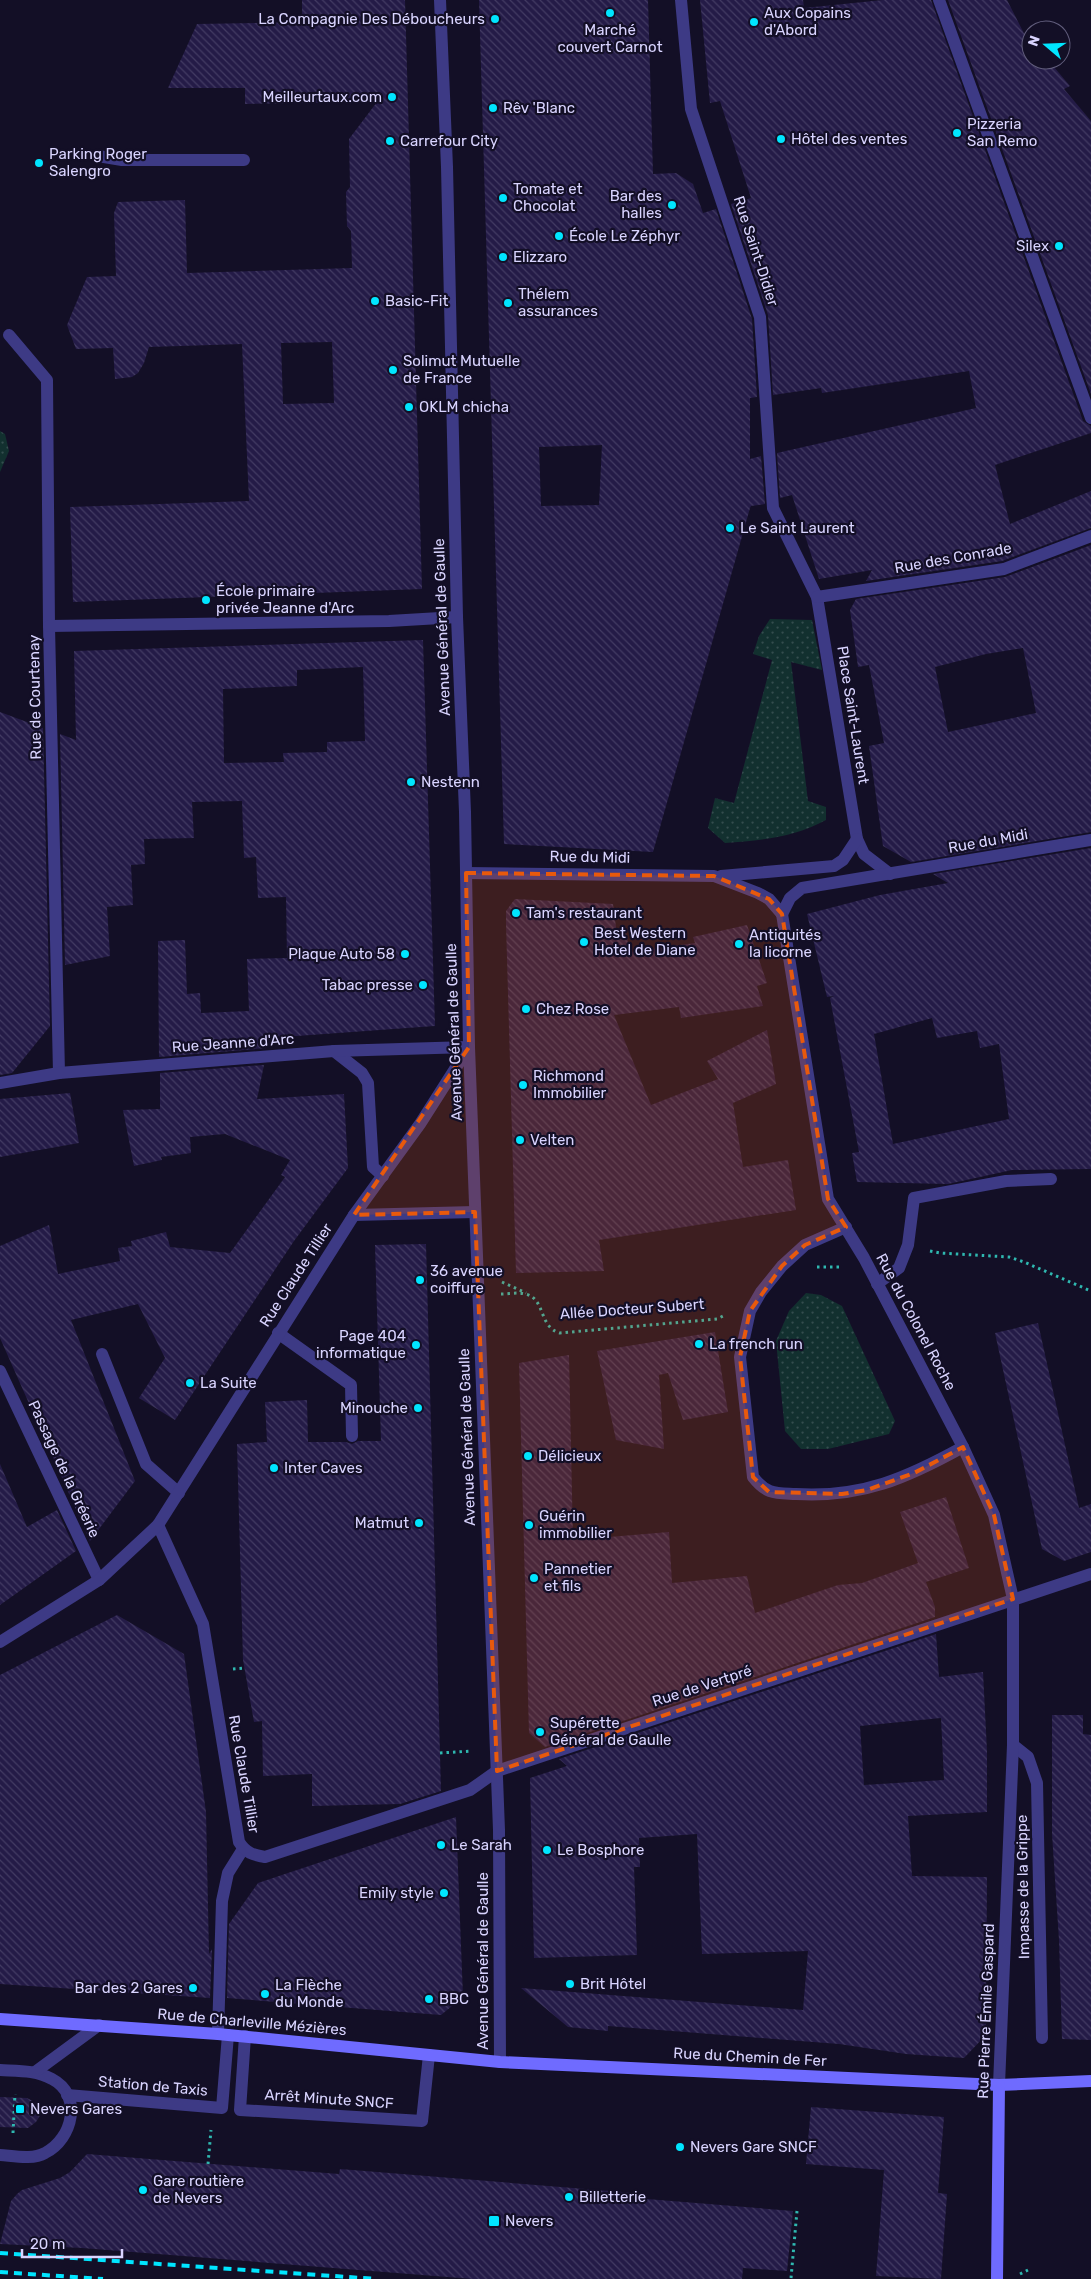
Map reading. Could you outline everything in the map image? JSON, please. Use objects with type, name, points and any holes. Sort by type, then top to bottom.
[{"type":"main road","name":"Rue de Charleville Mézières","points":[[0,2019],[223,2034],[500,2062]]},
{"type":"main road","name":"Rue du Chemin de Fer","points":[[500,2062],[999,2086],[1091,2081]]},
{"type":"main road","name":"Rue Pierre Émile Gaspard","points":[[996,2279],[999,2086]]},
{"type":"street","name":"Avenue Général de Gaulle","points":[[440,0],[447,167],[469,1047],[497,1771],[500,2062]]},
{"type":"street","name":"Rue Saint-Didier","points":[[681,0],[691,109],[760,317],[774,508],[817,597]]},
{"type":"street","points":[[939,0],[1091,418]]},
{"type":"street","points":[[98,156],[122,160],[244,160]]},
{"type":"street","name":"Rue de Courtenay","points":[[9,335],[47,380],[49,626],[59,1073]]},
{"type":"street","name":"Rue des Conrade","points":[[817,597],[1004,569],[1091,536]]},
{"type":"street","name":"Place Saint-Laurent","points":[[817,597],[858,839]]},
{"type":"street","points":[[49,626],[380,621],[457,617]]},
{"type":"street","points":[[858,839],[864,854],[890,874]]},
{"type":"street","name":"Rue du Midi","points":[[466,872],[714,876],[834,866],[843,860],[858,839]]},
{"type":"street","name":"Rue du Midi","points":[[714,876],[769,899],[782,914],[790,898],[802,888],[1091,840]]},
{"type":"street","name":"Rue du Colonel Roche","points":[[782,914],[828,1199],[864,1258],[963,1447],[994,1514],[1013,1600],[1013,1745]]},
{"type":"street","name":"Rue Jeanne d'Arc","points":[[0,1083],[59,1073],[334,1051],[469,1047]]},
{"type":"street","name":"Rue Claude Tillier","points":[[0,1642],[99,1580],[158,1526],[354,1215],[420,1124],[469,1047]]},
{"type":"street","points":[[334,1051],[362,1073],[368,1083],[373,1167],[383,1176]]},
{"type":"street","points":[[877,1284],[899,1268],[908,1245],[914,1198],[1006,1181],[1051,1179]]},
{"type":"street","points":[[354,1215],[475,1212]]},
{"type":"street","points":[[846,1227],[805,1245],[782,1266],[761,1292],[750,1311],[740,1357],[753,1477],[761,1488],[769,1492],[815,1495],[867,1490],[914,1473],[963,1447]]},
{"type":"street","points":[[278,1333],[350,1385],[352,1436]]},
{"type":"street","points":[[102,1354],[146,1464],[179,1492]]},
{"type":"street","name":"Passage de la Gréerie","points":[[0,1371],[99,1580]]},
{"type":"street","name":"Rue Claude Tillier","points":[[158,1526],[202,1624],[235,1830],[243,1849],[228,1873],[222,1901],[223,2034]]},
{"type":"street","name":"Rue de Vertpré","points":[[243,1849],[253,1855],[265,1857],[470,1790],[497,1771],[1091,1574]]},
{"type":"street","name":"Impasse de la Grippe","points":[[1013,1745],[1028,1757],[1037,1783],[1042,2038]]},
{"type":"street","name":"Rue Pierre Émile Gaspard","points":[[999,2086],[1013,1745]]},
{"type":"street","points":[[35,2072],[99,2026]]},
{"type":"street","name":"Station de Taxis","points":[[67,2095],[222,2108],[223,2034]]},
{"type":"street","name":"Arrêt Minute SNCF","points":[[245,2036],[240,2110],[422,2121],[429,2055]]},
{"type":"street","points":[[0,2070],[35,2072],[52,2078],[62,2086],[71,2105],[71,2116],[66,2131],[58,2145],[44,2154],[29,2157],[0,2155]]},
{"type":"path","points":[[908,1245],[940,1253],[1009,1258],[1024,1262],[1091,1291]]},
{"type":"path","points":[[782,1266],[845,1266],[864,1258]]},
{"type":"path","points":[[494,1283],[501,1282],[512,1285],[527,1294]]},
{"type":"path","points":[[478,1296],[527,1294]]},
{"type":"path","name":"Allée Docteur Subert","points":[[527,1294],[539,1306],[546,1324],[553,1331],[560,1333],[717,1319],[732,1312]]},
{"type":"path","points":[[440,1753],[496,1750]]},
{"type":"path","points":[[208,2164],[212,2107]]},
{"type":"path","points":[[791,2278],[797,2211]]},
{"type":"highlighted area","points":[[466,873],[714,876],[769,899],[782,914],[784,924],[828,1199],[846,1227],[805,1245],[782,1266],[750,1311],[740,1357],[753,1477],[769,1492],[842,1494],[867,1490],[914,1473],[963,1447],[994,1515],[1013,1599],[497,1771],[475,1212],[354,1215],[469,1047]]},
{"type":"green space","points":[[0,431],[5,434],[9,451],[0,472]]},
{"type":"green space","points":[[770,619],[812,620],[822,670],[791,662],[808,801],[826,807],[826,820],[789,834],[751,841],[725,843],[708,828],[715,798],[734,803],[772,660],[753,654],[759,636]]},
{"type":"green space","points":[[806,1293],[821,1295],[842,1306],[895,1421],[889,1434],[828,1449],[801,1449],[785,1431],[776,1341],[789,1311]]},
{"type":"building","points":[[302,0],[405,0],[422,589],[73,602],[70,507],[249,501],[242,344],[149,347],[144,363],[138,373],[132,377],[115,379],[113,348],[76,349],[67,325],[87,277],[116,276],[114,213],[118,202],[185,200],[187,273],[352,268],[351,231],[347,226],[346,192],[350,187],[349,139],[377,102],[245,104],[245,88],[168,88],[197,24],[302,22]],"holes":[[[332,342],[334,403],[283,404],[281,343]]]},
{"type":"building","points":[[479,0],[648,0],[653,174],[676,173],[693,184],[703,213],[716,209],[752,319],[757,397],[750,398],[750,459],[761,456],[765,504],[751,506],[750,508],[653,852],[504,844]],"holes":[[[602,445],[599,505],[541,506],[539,447]]]},
{"type":"building","points":[[700,0],[803,0],[804,8],[883,0],[931,0],[1083,421],[1091,426],[1091,433],[995,465],[1010,524],[1091,491],[1091,528],[1002,561],[866,581],[872,570],[819,579],[792,495],[780,498],[777,453],[976,408],[969,371],[822,393],[821,388],[773,395],[768,315],[731,204],[751,198],[720,101],[710,103]]},
{"type":"building","points":[[948,0],[1007,0],[1021,27],[1021,70],[1056,70],[1070,86],[1064,89],[1091,121],[1091,394]]},
{"type":"building","points":[[1091,545],[1091,832],[911,862],[883,846],[869,746],[884,743],[869,665],[858,667],[850,610],[856,599],[1005,577]],"holes":[[[1023,648],[1036,713],[948,732],[935,667],[986,654]]]},
{"type":"building","points":[[423,640],[435,1026],[269,1038],[267,1048],[159,1057],[158,941],[185,940],[187,994],[200,993],[201,1013],[249,1011],[247,959],[287,958],[286,897],[258,898],[256,857],[244,858],[242,801],[192,802],[194,838],[144,839],[145,864],[131,865],[133,905],[107,907],[110,956],[65,965],[60,734],[76,740],[74,651]],"holes":[[[363,667],[365,741],[327,742],[327,752],[283,753],[284,762],[224,763],[223,689],[297,686],[297,670]]]},
{"type":"building","points":[[0,712],[43,728],[50,1026],[12,1073],[0,1075]]},
{"type":"building","points":[[1091,848],[1091,1169],[1012,1170],[948,1184],[857,1182],[852,1153],[859,1152],[830,998],[834,996],[827,997],[807,914],[880,895],[948,883],[933,874]],"holes":[[[932,1018],[937,1038],[977,1031],[980,1048],[999,1044],[1009,1119],[893,1144],[874,1034]]]},
{"type":"building","points":[[515,899],[613,904],[617,935],[626,933],[630,952],[695,943],[693,937],[747,925],[767,983],[757,986],[763,1006],[681,1018],[679,1007],[614,1015],[651,1105],[718,1079],[707,1061],[767,1030],[776,1084],[733,1103],[743,1167],[788,1160],[796,1210],[599,1240],[604,1271],[516,1273],[506,924],[506,911]]},
{"type":"building","points":[[264,1065],[257,1099],[344,1094],[348,1168],[294,1241],[175,1420],[139,1398],[165,1358],[138,1304],[71,1320],[135,1481],[90,1541],[0,1338],[0,1246],[49,1225],[58,1274],[120,1261],[118,1248],[132,1246],[131,1241],[166,1232],[170,1247],[230,1253],[285,1177],[281,1175],[290,1160],[225,1134],[190,1137],[191,1153],[161,1157],[162,1160],[134,1166],[123,1110],[160,1109],[160,1073]]},
{"type":"building","points":[[70,1093],[79,1143],[0,1157],[0,1099]]},
{"type":"building","points":[[426,1244],[441,1791],[400,1804],[312,1806],[312,1774],[263,1776],[262,1721],[254,1722],[243,1660],[237,1444],[267,1442],[265,1402],[307,1400],[308,1442],[346,1442],[352,1444],[358,1441],[381,1441],[375,1245]]},
{"type":"building","points":[[1038,1323],[1079,1508],[1091,1504],[1091,1552],[1064,1561],[1042,1549],[995,1333]]},
{"type":"building","points":[[715,1332],[728,1412],[683,1420],[668,1373],[659,1375],[664,1449],[616,1440],[597,1351]]},
{"type":"building","points":[[569,1355],[573,1540],[669,1532],[672,1583],[747,1576],[755,1613],[838,1585],[862,1583],[918,1563],[900,1512],[946,1497],[969,1568],[926,1582],[935,1607],[935,1617],[545,1747],[529,1733],[519,1363]]},
{"type":"building","points":[[0,1464],[27,1527],[57,1510],[76,1551],[0,1605]]},
{"type":"building","points":[[117,1615],[184,1654],[206,1812],[209,1954],[212,1949],[210,1998],[0,1984],[0,1675]]},
{"type":"building","points":[[936,1634],[939,1677],[983,1672],[987,1751],[987,1812],[908,1816],[912,1876],[987,1877],[986,2035],[964,2058],[906,2054],[839,2044],[608,2026],[608,2031],[568,2027],[521,1988],[803,2010],[808,1951],[702,1954],[697,1834],[639,1838],[640,1867],[634,1867],[637,1955],[534,1958],[530,1778],[567,1766],[559,1759]],"holes":[[[941,1718],[944,1780],[864,1785],[860,1726]]]},
{"type":"building","points":[[1052,1715],[1083,1715],[1083,1734],[1091,1735],[1091,2040],[1062,2039],[1059,1940],[1052,1834]]},
{"type":"building","points":[[456,1817],[463,1997],[441,2015],[227,1998],[229,1924],[258,1883]]},
{"type":"building","name":"Nevers Gares","points":[[0,2097],[27,2098],[38,2104],[41,2114],[36,2122],[28,2128],[0,2127]]},
{"type":"building","points":[[811,2107],[944,2117],[938,2193],[947,2194],[941,2279],[876,2276],[884,2170],[806,2164]]},
{"type":"building","points":[[87,2154],[339,2174],[340,2169],[647,2194],[647,2199],[793,2211],[787,2271],[743,2268],[742,2279],[473,2279],[82,2248],[0,2244],[11,2201],[17,2194],[22,2190],[60,2178],[70,2172]]},
{"type":"railway","points":[[0,2253],[377,2279]]},
{"type":"railway","points":[[0,2272],[103,2279]]},
{"type":"place","name":"Marché couvert Carnot","points":[[610,13]]},
{"type":"place","name":"La Compagnie Des Déboucheurs","points":[[495,19]]},
{"type":"place","name":"Aux Copains d'Abord","points":[[754,22]]},
{"type":"place","name":"Meilleurtaux.com","points":[[392,97]]},
{"type":"place","name":"Rêv 'Blanc","points":[[493,108]]},
{"type":"place","name":"Pizzeria San Remo","points":[[957,133]]},
{"type":"place","name":"Hôtel des ventes","points":[[781,139]]},
{"type":"place","name":"Carrefour City","points":[[390,141]]},
{"type":"place","name":"Parking Roger Salengro","points":[[39,163]]},
{"type":"place","name":"Tomate et Chocolat","points":[[503,198]]},
{"type":"place","name":"Bar des halles","points":[[672,205]]},
{"type":"place","name":"École Le Zéphyr","points":[[559,236]]},
{"type":"place","name":"Silex","points":[[1059,246]]},
{"type":"place","name":"Elizzaro","points":[[503,257]]},
{"type":"place","name":"Basic-Fit","points":[[375,301]]},
{"type":"place","name":"Thélem assurances","points":[[508,303]]},
{"type":"place","name":"Solimut Mutuelle de France","points":[[393,370]]},
{"type":"place","name":"OKLM chicha","points":[[409,407]]},
{"type":"place","name":"Le Saint Laurent","points":[[730,528]]},
{"type":"place","name":"École primaire privée Jeanne d'Arc","points":[[206,600]]},
{"type":"place","name":"Nestenn","points":[[411,782]]},
{"type":"place","name":"Tam's restaurant","points":[[516,913]]},
{"type":"place","name":"Best Western Hotel de Diane","points":[[584,942]]},
{"type":"place","name":"Antiquités la licorne","points":[[739,944]]},
{"type":"place","name":"Plaque Auto 58","points":[[405,954]]},
{"type":"place","name":"Tabac presse","points":[[423,985]]},
{"type":"place","name":"Chez Rose","points":[[526,1009]]},
{"type":"place","name":"Richmond Immobilier","points":[[523,1085]]},
{"type":"place","name":"Velten","points":[[520,1140]]},
{"type":"place","name":"36 avenue coiffure","points":[[420,1280]]},
{"type":"place","name":"La french run","points":[[699,1344]]},
{"type":"place","name":"Page 404 informatique","points":[[416,1345]]},
{"type":"place","name":"La Suite","points":[[190,1383]]},
{"type":"place","name":"Minouche","points":[[418,1408]]},
{"type":"place","name":"Délicieux","points":[[528,1456]]},
{"type":"place","name":"Inter Caves","points":[[274,1468]]},
{"type":"place","name":"Matmut","points":[[419,1523]]},
{"type":"place","name":"Guérin immobilier","points":[[529,1525]]},
{"type":"place","name":"Pannetier et fils","points":[[534,1578]]},
{"type":"place","name":"Supérette Général de Gaulle","points":[[540,1732]]},
{"type":"place","name":"Le Sarah","points":[[441,1845]]},
{"type":"place","name":"Le Bosphore","points":[[547,1850]]},
{"type":"place","name":"Emily style","points":[[444,1893]]},
{"type":"place","name":"Brit Hôtel","points":[[570,1984]]},
{"type":"place","name":"Bar des 2 Gares","points":[[193,1988]]},
{"type":"place","name":"La Flèche du Monde","points":[[265,1994]]},
{"type":"place","name":"BBC","points":[[429,1999]]},
{"type":"place","name":"Nevers Gares","points":[[20,2109]]},
{"type":"place","name":"Nevers Gare SNCF","points":[[680,2147]]},
{"type":"place","name":"Gare routière de Nevers","points":[[143,2190]]},
{"type":"place","name":"Billetterie","points":[[569,2197]]},
{"type":"place","name":"Nevers","points":[[494,2221]]}]
